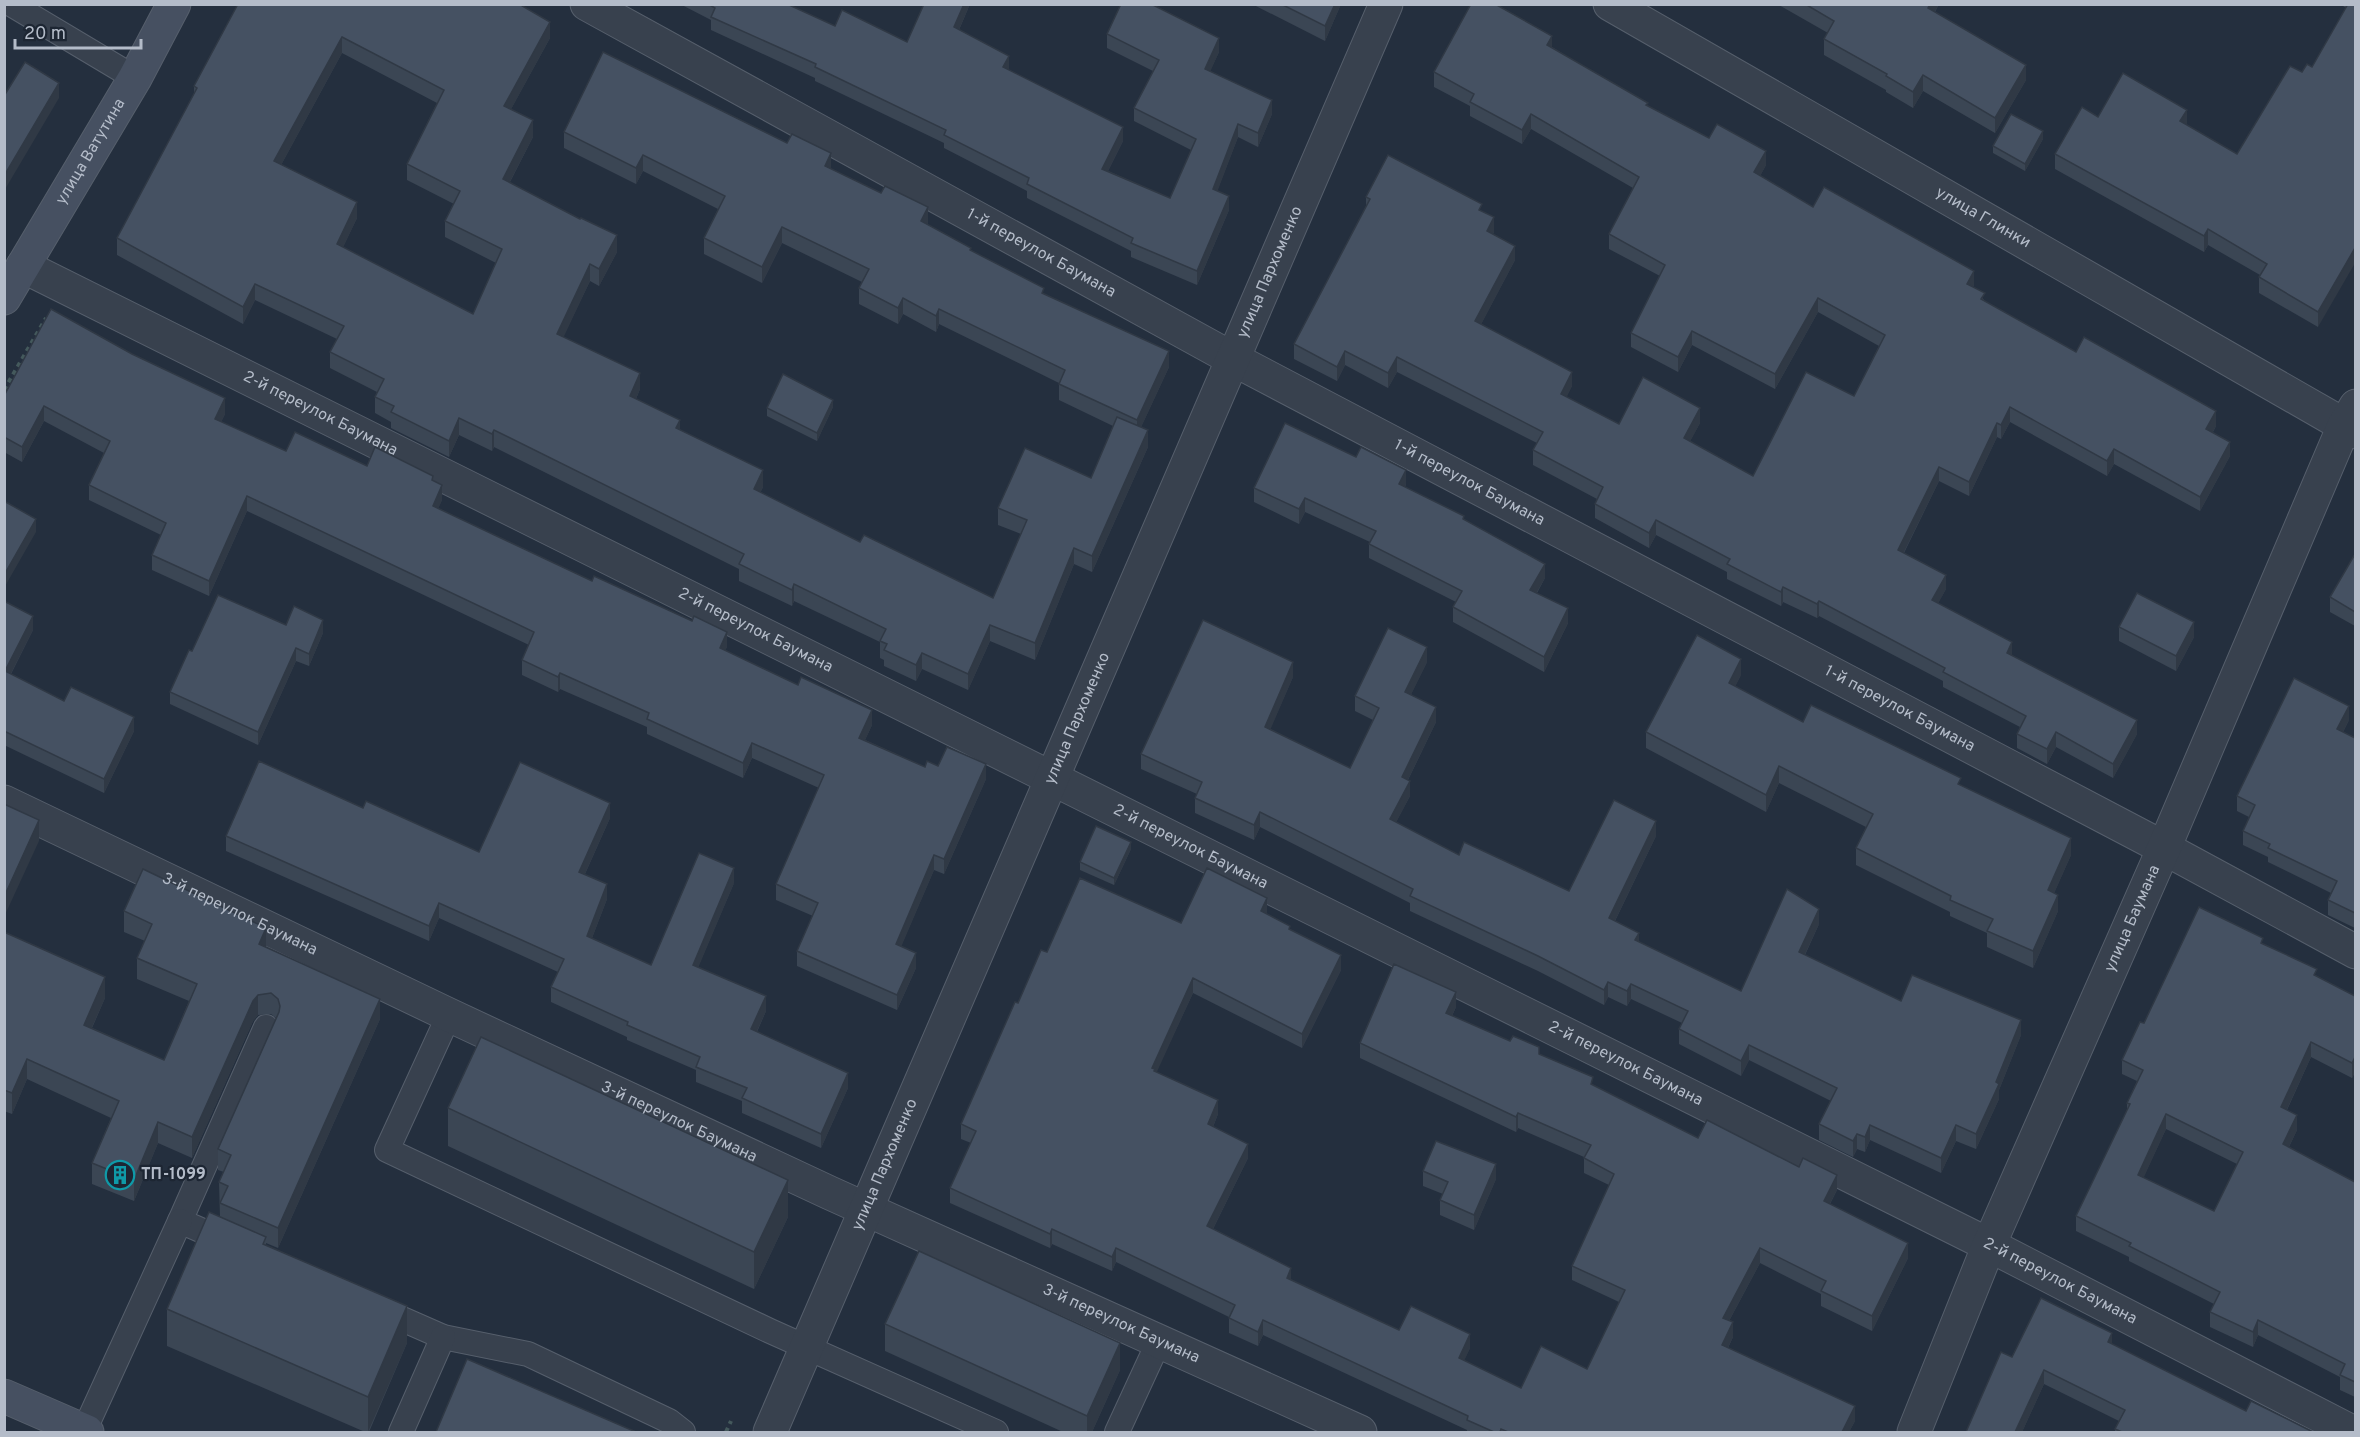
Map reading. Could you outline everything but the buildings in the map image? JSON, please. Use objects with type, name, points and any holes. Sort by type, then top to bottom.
[{"type":"street","name":"улица Ватутина","points":[[4,298],[135,78],[174,4]]},
{"type":"street","name":"1-й переулок Баумана","points":[[587,4],[1233,359],[2164,848],[2355,952]]},
{"type":"street","name":"улица Пархоменко","points":[[770,1432],[1050,778],[1386,4]]},
{"type":"street","name":"улица Глинки","points":[[1610,4],[2352,421]]},
{"type":"street","name":"2-й переулок Баумана","points":[[23,266],[1989,1245],[2352,1432]]},
{"type":"street","name":"улица Баумана","points":[[1914,1432],[1989,1245],[2352,421]]},
{"type":"street","name":"3-й переулок Баумана","points":[[4,802],[449,1015],[866,1209],[1360,1432]]},
{"type":"street","points":[[4,1396],[86,1432]]},
{"type":"lane","points":[[11,4],[135,78]]},
{"type":"lane","points":[[449,1015],[387,1150],[807,1347],[996,1432]]},
{"type":"lane","points":[[86,1432],[266,1027]]},
{"type":"lane","points":[[180,1221],[246,1250]]},
{"type":"lane","points":[[356,1299],[443,1337],[528,1354],[669,1421],[683,1432]]},
{"type":"lane","points":[[401,1432],[443,1337]]},
{"type":"lane","points":[[1117,1432],[1158,1341]]},
{"type":"path","points":[[4,390],[64,288]]},
{"type":"place","name":"ТП-1099","points":[[120,1175]]}]
